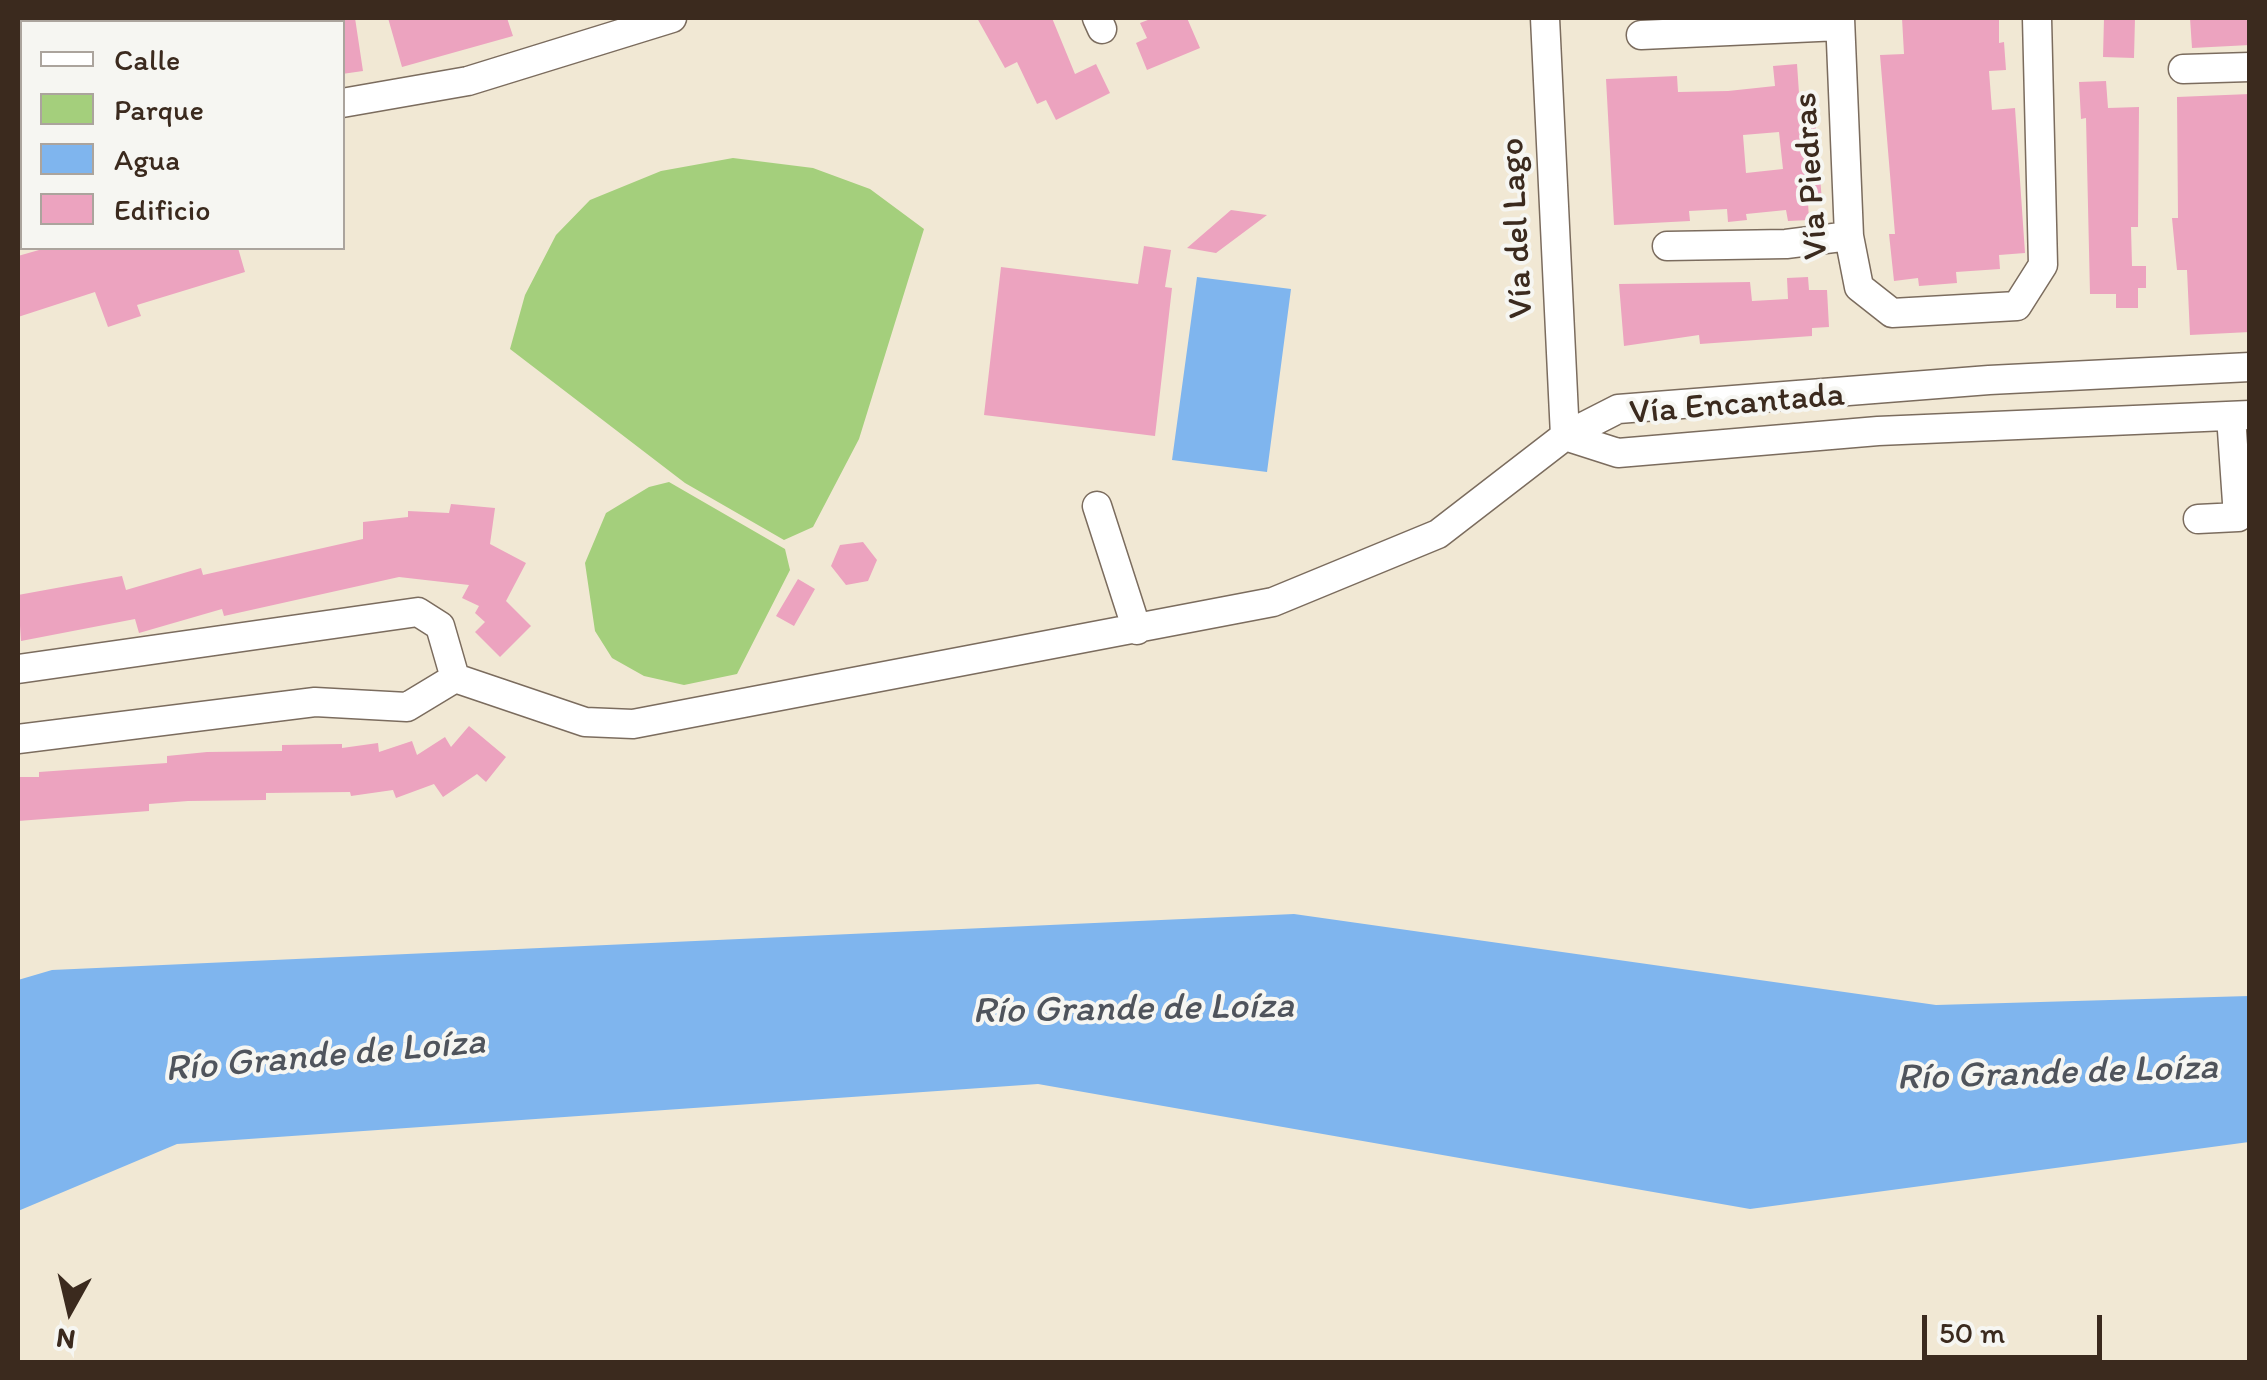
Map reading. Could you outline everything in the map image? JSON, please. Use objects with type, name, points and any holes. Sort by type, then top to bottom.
[{"type":"street","points":[[345,103],[468,81],[638,24],[672,18]]},
{"type":"street","name":"Vía del Lago","points":[[1545,18],[1565,436]]},
{"type":"street","name":"Vía Piedras","points":[[1840,22],[1849,236],[1859,287],[1892,313],[2017,306],[2043,264],[2037,18]]},
{"type":"street","points":[[1641,35],[1840,22]]},
{"type":"street","points":[[2184,69],[2250,67]]},
{"type":"street","points":[[1667,246],[1786,244],[1849,236]]},
{"type":"street","name":"Vía Encantada","points":[[1565,436],[1618,409],[1990,380],[2250,367]]},
{"type":"street","points":[[2198,519],[2238,517],[2240,416]]},
{"type":"street","name":"Vía Encantada","points":[[1565,436],[1618,454],[1878,431],[2240,416]]},
{"type":"street","points":[[18,740],[316,702],[407,707],[455,678],[586,722],[633,724],[1137,630],[1273,602],[1438,534],[1565,436]]},
{"type":"street","points":[[1097,506],[1137,630]]},
{"type":"street","points":[[18,668],[418,612],[440,626],[455,678]]},
{"type":"green space","points":[[733,158],[813,168],[870,189],[924,229],[859,439],[813,527],[784,540],[685,483],[510,349],[525,295],[556,235],[590,200],[661,171]]},
{"type":"green space","points":[[669,482],[785,549],[790,570],[737,674],[684,685],[644,676],[612,658],[595,631],[585,563],[606,513],[649,487]]},
{"type":"water","points":[[1197,277],[1291,289],[1267,472],[1172,460]]},
{"type":"water","name":"Río Grande de Loíza","points":[[1294,914],[1936,1005],[2249,996],[2249,1142],[1750,1209],[1038,1084],[177,1144],[18,1211],[18,980],[52,970]]},
{"type":"building","points":[[355,18],[363,71],[345,74],[342,20]]},
{"type":"building","points":[[388,18],[507,18],[513,36],[402,67]]},
{"type":"building","points":[[977,18],[1052,18],[1075,74],[1096,64],[1110,93],[1056,120],[1046,100],[1037,104],[1017,62],[1005,68]]},
{"type":"building","points":[[1153,18],[1187,18],[1200,48],[1147,70],[1136,43],[1147,38],[1140,23]]},
{"type":"building","points":[[1902,18],[1999,18],[1999,43],[2004,42],[2006,70],[1989,71],[1992,110],[2015,108],[2025,253],[1999,255],[2000,269],[1956,272],[1957,283],[1919,286],[1918,278],[1894,281],[1889,234],[1895,234],[1880,55],[1904,54]]},
{"type":"building","points":[[2104,18],[2135,18],[2134,58],[2103,57]]},
{"type":"building","points":[[2190,18],[2250,18],[2250,45],[2192,48]]},
{"type":"building","points":[[1797,64],[1799,93],[1813,92],[1822,201],[1808,202],[1809,220],[1788,221],[1786,210],[1746,214],[1747,220],[1728,222],[1727,209],[1689,211],[1690,221],[1614,225],[1606,79],[1677,76],[1678,92],[1728,91],[1775,86],[1773,66]],"holes":[[[1779,132],[1783,169],[1746,173],[1743,135]]]},
{"type":"building","points":[[2106,81],[2108,108],[2139,107],[2138,227],[2131,227],[2132,266],[2146,266],[2146,288],[2138,288],[2138,308],[2116,308],[2116,294],[2090,294],[2086,118],[2081,119],[2079,82]]},
{"type":"building","points":[[2250,94],[2250,332],[2190,335],[2187,270],[2177,270],[2172,218],[2178,218],[2177,97]]},
{"type":"building","points":[[1231,210],[1267,215],[1216,253],[1187,248]]},
{"type":"building","points":[[1144,246],[1171,250],[1165,287],[1172,288],[1155,436],[984,415],[1001,267],[1138,284]]},
{"type":"building","points":[[39,250],[239,250],[245,272],[137,305],[141,316],[108,327],[95,292],[18,317],[18,256]]},
{"type":"building","points":[[1808,277],[1809,290],[1827,290],[1829,327],[1812,328],[1812,336],[1700,344],[1699,335],[1624,346],[1619,284],[1750,282],[1752,301],[1788,299],[1787,278]]},
{"type":"building","points":[[451,504],[495,508],[490,544],[526,563],[506,601],[531,626],[500,657],[475,632],[485,622],[475,613],[479,606],[462,598],[469,585],[399,577],[224,616],[222,609],[139,633],[135,619],[21,641],[18,595],[122,576],[126,590],[201,568],[203,575],[363,539],[363,522],[408,517],[408,511],[449,513]]},
{"type":"building","points":[[863,542],[877,560],[868,581],[846,585],[831,566],[840,545]]},
{"type":"building","points":[[798,579],[815,589],[794,626],[776,616]]},
{"type":"building","points":[[469,726],[506,757],[486,782],[477,774],[443,797],[434,784],[396,798],[393,790],[351,796],[350,792],[266,793],[266,800],[149,804],[149,811],[18,821],[18,777],[39,777],[39,772],[167,763],[167,756],[207,752],[282,751],[282,745],[342,744],[342,748],[378,743],[379,752],[412,741],[417,755],[445,737],[451,747]]}]
